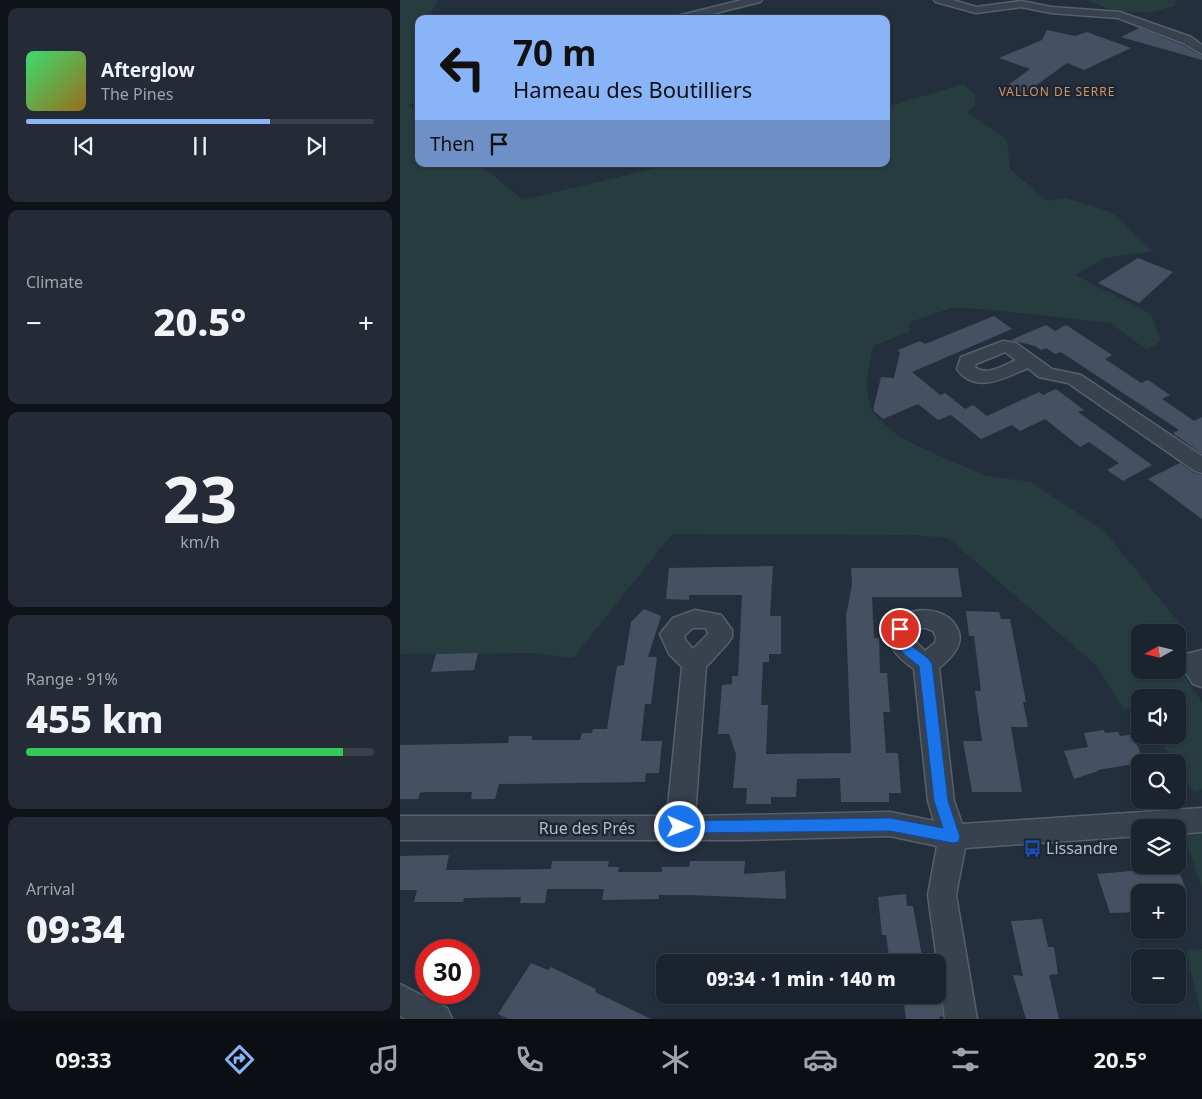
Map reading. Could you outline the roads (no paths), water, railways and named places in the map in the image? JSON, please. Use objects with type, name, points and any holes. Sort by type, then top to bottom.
[{"type":"street","points":[[694,15],[756,0]]},
{"type":"street","points":[[940,0],[976,10],[1021,4],[1039,6],[1051,10],[1120,15],[1187,40],[1202,50]]},
{"type":"street","points":[[1030,361],[1046,373],[1074,379],[1202,466]]},
{"type":"street","points":[[1202,659],[1191,662],[1202,677]]},
{"type":"street","points":[[680,827],[694,664]]},
{"type":"street","points":[[926,664],[941,801],[953,837],[942,895],[961,1019]]},
{"type":"street","name":"Rue des Prés","points":[[400,828],[890,824],[953,837],[1202,820]]},
{"type":"street","points":[[400,999],[436,1019]]},
{"type":"place","name":"Lissandre","points":[[1032,848]]},
{"type":"district","name":"VALLON DE SERRE","points":[[1057,92]]}]
